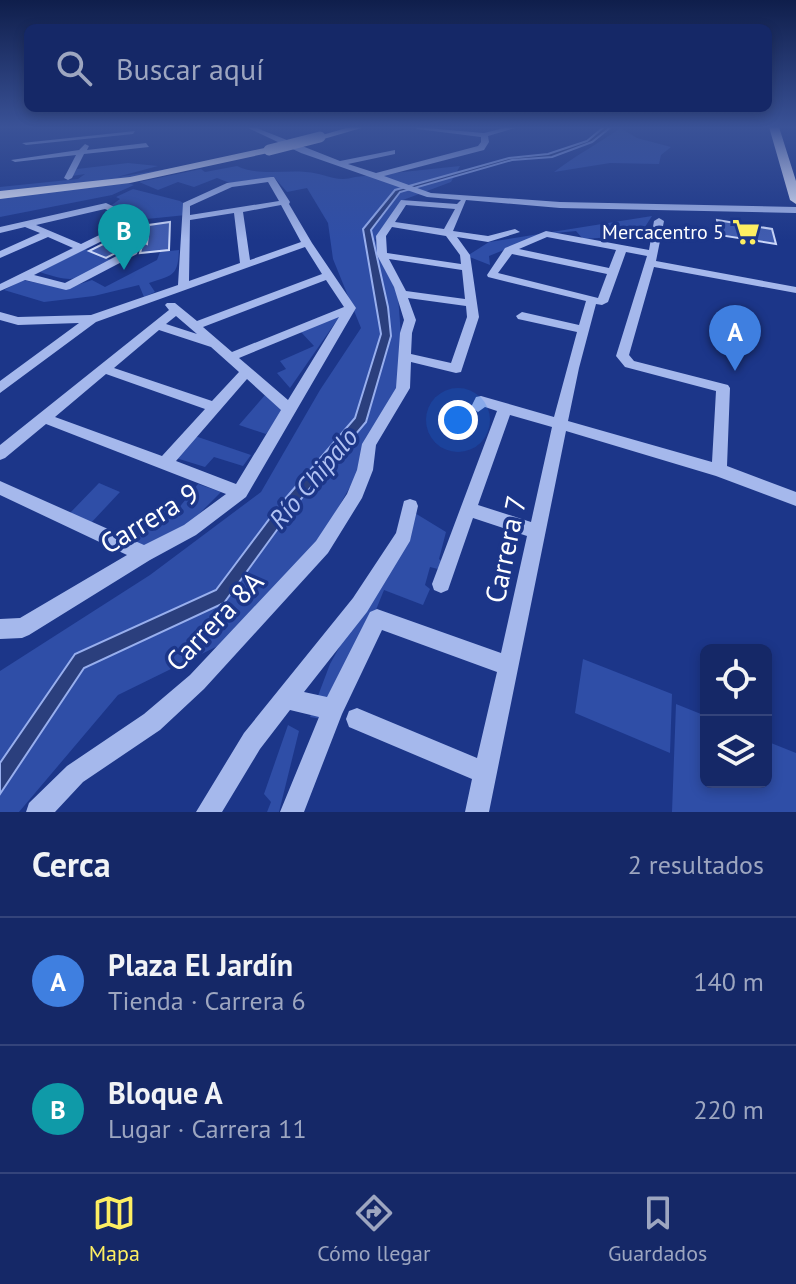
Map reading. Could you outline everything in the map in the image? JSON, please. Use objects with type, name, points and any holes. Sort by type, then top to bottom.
[{"type":"main road","points":[[0,185],[183,165]]},
{"type":"main road","points":[[0,195],[130,180],[195,165]]},
{"type":"main road","points":[[785,165],[796,200]]},
{"type":"street","points":[[68,178],[75,165]]},
{"type":"street","points":[[347,165],[430,195],[624,208],[796,210]]},
{"type":"street","points":[[379,175],[417,165]]},
{"type":"street","points":[[183,288],[186,205],[230,185],[271,179],[307,243],[323,263],[327,276],[350,308],[230,357]]},
{"type":"street","points":[[448,231],[459,207],[472,198]]},
{"type":"street","points":[[186,218],[286,202]]},
{"type":"street","points":[[448,231],[463,247],[471,303],[470,329],[456,369],[406,357],[410,320],[382,255],[381,236],[404,202],[459,207]]},
{"type":"street","points":[[0,230],[106,206],[137,220],[139,225],[133,252],[66,287],[24,276]]},
{"type":"street","points":[[238,210],[246,266]]},
{"type":"street","points":[[0,288],[137,220]]},
{"type":"street","points":[[659,221],[652,258],[622,356],[630,364],[723,388],[719,470]]},
{"type":"street","points":[[26,224],[80,247]]},
{"type":"street","points":[[389,224],[488,239],[515,232]]},
{"type":"street","points":[[0,255],[47,234]]},
{"type":"street","points":[[597,301],[492,275],[509,250],[546,234],[622,248],[652,258],[796,290]]},
{"type":"street","points":[[0,316],[18,321],[92,319],[162,297],[307,243]]},
{"type":"street","name":"Carrera 7","points":[[477,812],[582,329],[613,272],[622,248]]},
{"type":"street","points":[[509,250],[613,272]]},
{"type":"street","points":[[382,255],[466,268]]},
{"type":"street","points":[[195,326],[327,276]]},
{"type":"street","points":[[401,294],[471,303]]},
{"type":"street","points":[[162,297],[288,408]]},
{"type":"street","name":"Carrera 9","points":[[1,628],[22,628],[144,554],[190,530],[240,492],[350,308]]},
{"type":"street","points":[[0,454],[176,310]]},
{"type":"street","points":[[522,316],[582,329]]},
{"type":"street","points":[[0,388],[92,319]]},
{"type":"street","points":[[157,325],[213,344]]},
{"type":"street","name":"Carrera 8A","points":[[38,812],[75,774],[152,722],[197,682],[322,547],[354,498],[365,470],[369,444],[403,388],[406,357]]},
{"type":"street","points":[[104,369],[214,407]]},
{"type":"street","points":[[164,464],[246,372]]},
{"type":"street","points":[[478,407],[481,401],[719,470],[796,499]]},
{"type":"street","points":[[441,584],[505,408]]},
{"type":"street","points":[[44,418],[240,492]]},
{"type":"street","points":[[0,488],[144,554]]},
{"type":"street","points":[[208,812],[252,741],[352,617],[404,535],[410,506]]},
{"type":"street","points":[[468,509],[538,532]]},
{"type":"street","points":[[292,812],[333,709],[377,619],[509,666]]},
{"type":"street","points":[[287,699],[333,709]]},
{"type":"street","points":[[357,719],[485,773]]},
{"type":"shaded area","points":[[112,165],[158,166],[117,177],[192,165],[130,180],[0,194],[0,187],[78,179],[85,174],[72,176],[77,169]]},
{"type":"shaded area","points":[[563,165],[598,165],[554,172]]},
{"type":"shaded area","points":[[237,166],[253,171],[306,172],[342,179],[460,166],[451,182],[403,200],[375,240],[398,296],[403,362],[393,410],[319,542],[228,641],[118,695],[19,812],[0,812],[0,671],[150,575],[261,492],[320,390],[361,328],[333,259],[328,223],[307,188],[287,192],[274,177],[230,183],[217,178],[194,187],[178,182],[158,190],[139,182],[201,169],[205,172]]},
{"type":"shaded area","points":[[128,183],[134,185],[112,195],[0,217],[0,197]]},
{"type":"shaded area","points":[[133,189],[180,201],[186,205],[186,215],[137,220],[109,207],[120,199],[116,197]]},
{"type":"shaded area","points":[[652,216],[643,230],[607,228],[614,237],[583,239],[576,231],[544,234],[489,256],[490,265],[467,256],[489,242]]},
{"type":"shaded area","points":[[85,249],[111,260],[77,278],[62,278],[40,272]]},
{"type":"shaded area","points":[[179,250],[175,270],[149,283],[155,292],[144,297],[139,285],[94,296],[44,302],[4,290],[23,280],[65,289],[92,280],[105,287],[157,260],[160,252]]},
{"type":"shaded area","points":[[342,313],[290,388],[277,373],[286,369],[280,361],[314,346],[300,331]]},
{"type":"shaded area","points":[[265,395],[284,408],[266,434],[239,425]]},
{"type":"shaded area","points":[[195,436],[251,455],[243,466],[214,457],[205,467],[176,458]]},
{"type":"shaded area","points":[[99,483],[120,492],[90,524],[70,513]]},
{"type":"shaded area","points":[[198,484],[221,492],[185,528],[148,549],[133,542],[161,509],[174,514]]},
{"type":"shaded area","points":[[405,507],[446,532],[439,559],[445,564],[442,570],[430,567],[425,585],[430,589],[423,605],[384,590],[367,632],[322,719],[310,717],[330,664],[370,592],[393,558]]},
{"type":"shaded area","points":[[583,659],[672,694],[670,753],[575,713]]},
{"type":"shaded area","points":[[676,704],[700,714],[700,788],[772,788],[772,743],[796,753],[796,812],[672,812]]},
{"type":"shaded area","points":[[288,725],[299,731],[279,812],[267,812],[271,802],[264,794]]},
{"type":"water","name":"Río Chipalo","points":[[484,165],[495,165],[400,192],[371,230],[388,307],[391,336],[366,422],[290,512],[224,603],[84,668],[0,794],[0,763],[75,654],[216,590],[279,506],[355,418],[381,334],[363,229],[395,190]]},
{"type":"building","name":"Mercacentro 5","points":[[717,220],[772,229],[776,244],[719,235]]},
{"type":"building","points":[[170,222],[169,250],[140,253],[143,242],[147,244],[149,225]]},
{"type":"building","points":[[125,233],[129,234],[125,248],[106,258],[89,251]]},
{"type":"place","name":"Mercacentro 5","points":[[746,232]]},
{"type":"place","name":"Bloque A","points":[[124,270]]},
{"type":"place","name":"Plaza El Jardín","points":[[735,371]]}]
